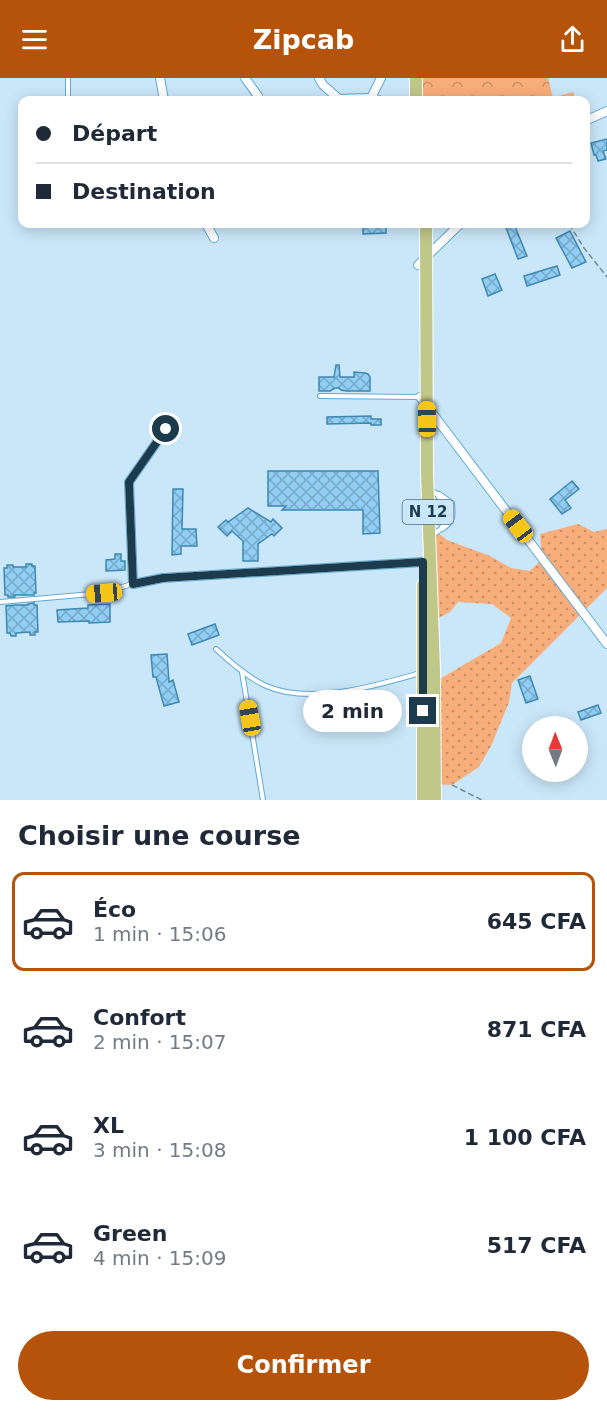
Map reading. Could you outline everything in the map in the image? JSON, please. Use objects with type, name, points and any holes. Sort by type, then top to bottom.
[{"type":"main road","points":[[416,78],[416,96]]},
{"type":"main road","points":[[424,78],[424,96]]},
{"type":"main road","name":"N 12","points":[[418,228],[422,261]]},
{"type":"main road","name":"N 12","points":[[423,800],[422,261],[426,228]]},
{"type":"main road","name":"N 12","points":[[423,401],[432,491],[429,538],[434,669],[435,800]]},
{"type":"street","points":[[160,78],[163,96]]},
{"type":"street","points":[[245,78],[258,96]]},
{"type":"street","points":[[319,78],[336,96]]},
{"type":"street","points":[[376,96],[381,78]]},
{"type":"street","points":[[590,119],[607,111]]},
{"type":"street","points":[[208,228],[214,238]]},
{"type":"street","points":[[422,261],[456,228]]},
{"type":"street","points":[[423,401],[607,644]]},
{"type":"street","points":[[166,429],[129,482],[133,584],[163,578],[423,562]]},
{"type":"lane","points":[[68,78],[68,96]]},
{"type":"lane","points":[[320,396],[423,401]]},
{"type":"lane","points":[[432,491],[444,504],[444,523],[441,529]]},
{"type":"lane","points":[[429,538],[449,524],[452,516],[452,502],[432,491]]},
{"type":"lane","points":[[0,602],[104,593],[133,584]]},
{"type":"lane","points":[[216,649],[236,668],[265,686],[298,694],[335,693],[423,672]]},
{"type":"lane","points":[[242,671],[263,800]]},
{"type":"path","points":[[572,228],[607,277]]},
{"type":"path","points":[[452,785],[482,800]]},
{"type":"green space","points":[[419,78],[548,78],[552,96],[419,96]]},
{"type":"green space","points":[[573,92],[574,96],[560,96]]},
{"type":"green space","points":[[578,524],[594,532],[607,529],[607,588],[512,683],[509,702],[492,744],[479,767],[452,785],[427,784],[426,687],[501,643],[511,618],[492,604],[458,602],[450,612],[426,625],[425,540],[437,532],[447,540],[490,556],[511,568],[530,571],[542,559],[540,534]]},
{"type":"building","points":[[607,139],[607,150],[603,151],[606,159],[598,161],[591,143]]},
{"type":"building","points":[[363,228],[386,228],[386,233],[363,234]]},
{"type":"building","points":[[506,228],[516,228],[527,256],[518,259]]},
{"type":"building","points":[[570,231],[586,262],[572,268],[556,238]]},
{"type":"building","points":[[557,266],[560,275],[527,286],[524,276]]},
{"type":"building","points":[[495,274],[502,290],[488,296],[482,279]]},
{"type":"building","points":[[336,365],[339,365],[340,377],[354,377],[354,372],[368,374],[370,391],[346,391],[335,388],[330,391],[319,391],[319,377],[334,377]]},
{"type":"building","points":[[371,416],[371,419],[381,419],[381,425],[371,425],[371,423],[327,424],[327,417]]},
{"type":"building","points":[[268,471],[378,471],[380,533],[363,534],[363,510],[282,510],[286,506],[268,506]]},
{"type":"building","points":[[572,481],[579,489],[565,500],[571,508],[562,514],[550,499]]},
{"type":"building","points":[[173,489],[183,489],[182,529],[196,529],[197,546],[181,546],[181,554],[172,555]]},
{"type":"building","points":[[248,508],[271,522],[273,519],[282,528],[274,536],[272,534],[258,544],[258,561],[243,561],[243,541],[232,531],[227,536],[218,527]]},
{"type":"building","points":[[115,554],[121,554],[121,561],[125,561],[125,570],[106,571],[106,560],[115,559]]},
{"type":"building","points":[[26,564],[35,566],[36,593],[8,597],[5,595],[4,568],[7,568],[7,565],[26,567]]},
{"type":"building","points":[[34,603],[37,605],[38,632],[35,632],[35,635],[30,635],[30,632],[16,633],[16,636],[7,633],[6,606]]},
{"type":"building","points":[[110,604],[110,622],[58,622],[57,610]]},
{"type":"building","points":[[215,624],[219,635],[192,645],[188,634]]},
{"type":"building","points":[[167,654],[169,682],[173,680],[179,702],[164,706],[156,677],[153,677],[151,655]]},
{"type":"building","points":[[530,676],[538,699],[526,703],[518,680]]},
{"type":"building","points":[[598,705],[601,713],[588,718],[580,716],[578,712]]},
{"type":"route","points":[[166,429],[129,482],[133,584],[163,578],[423,562],[423,711]]}]
